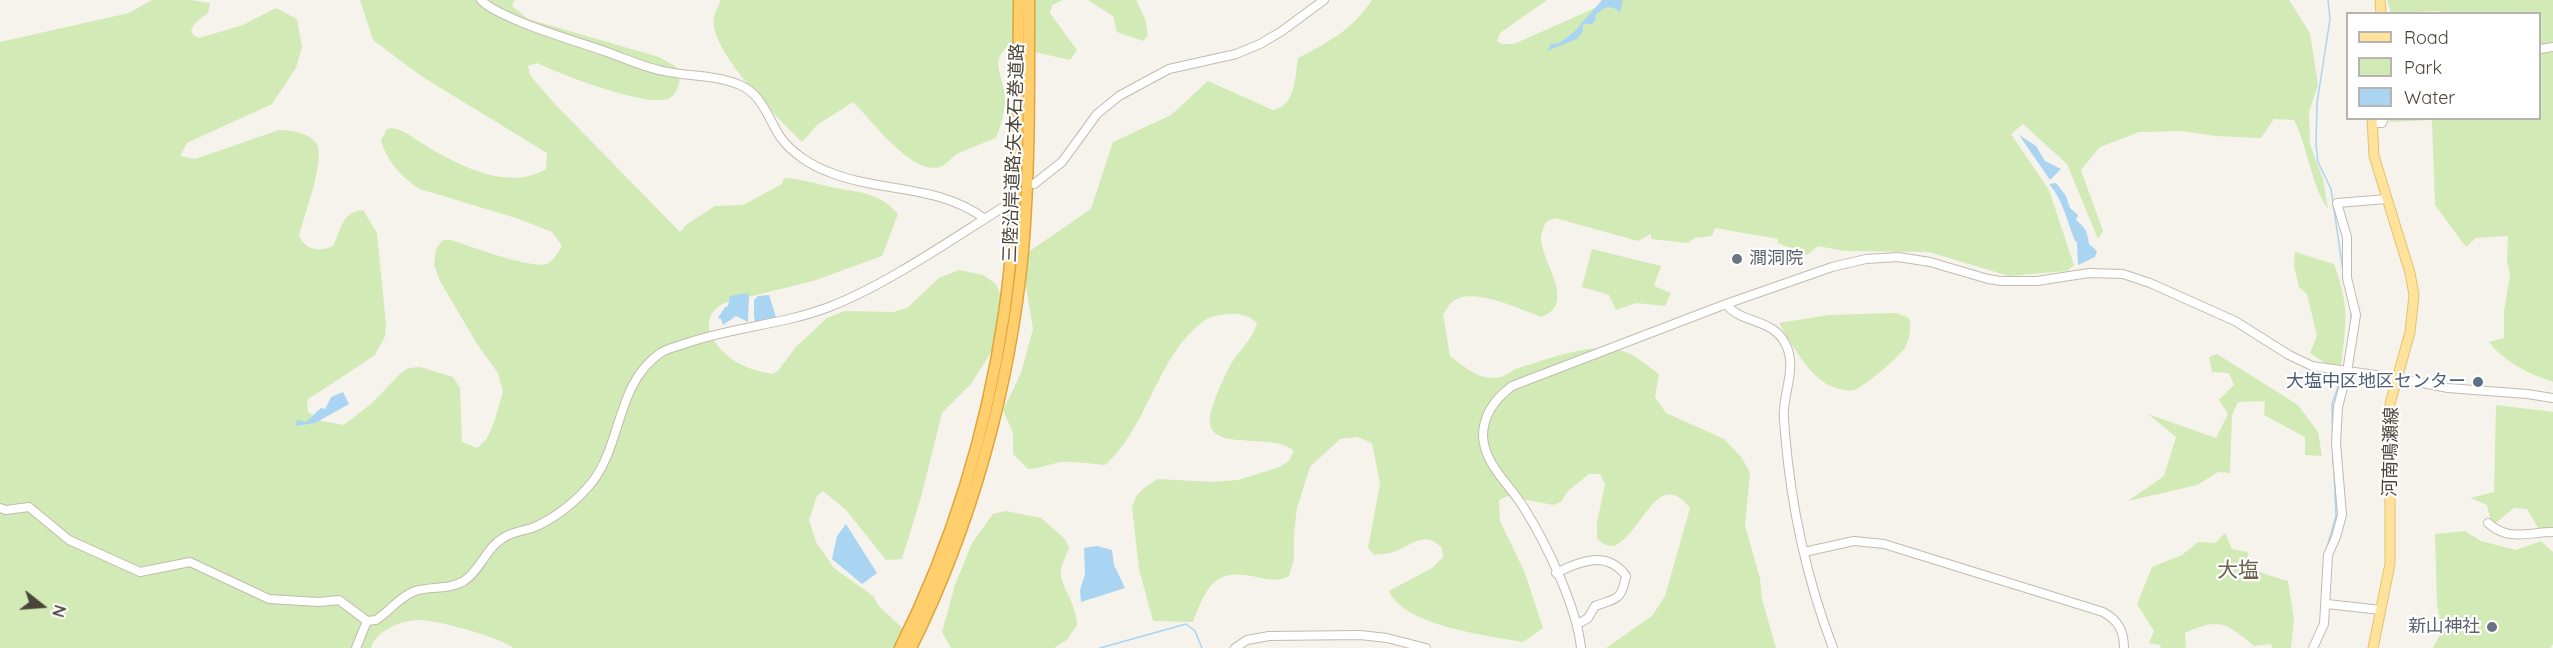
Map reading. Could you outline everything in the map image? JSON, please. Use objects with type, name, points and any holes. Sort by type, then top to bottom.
[{"type":"highway","name":"三陸沿岸道路;矢本石巻道路","points":[[911,648],[931,595],[969,473],[995,366],[1004,314],[1016,177],[1019,0]]},
{"type":"highway","name":"三陸沿岸道路;矢本石巻道路","points":[[900,648],[931,595],[964,523],[1002,379],[1023,251],[1029,0]]},
{"type":"main road","name":"河南鳴瀬線","points":[[2372,121],[2374,156],[2410,273],[2414,295],[2410,332],[2389,418],[2390,564],[2373,648]]},
{"type":"street","points":[[481,0],[511,17],[658,70],[722,79],[741,86],[755,96],[782,138],[801,157],[828,172],[875,185],[909,189],[943,197],[972,209],[985,219]]},
{"type":"street","points":[[1034,184],[1062,162],[1097,114],[1119,96],[1169,69],[1236,54],[1260,44],[1324,0]]},
{"type":"street","points":[[2313,648],[2324,624],[2327,604],[2328,555],[2337,537],[2342,515],[2336,443],[2338,407],[2347,372],[2356,315],[2347,278],[2347,237],[2337,203],[2387,199]]},
{"type":"street","points":[[0,508],[6,510],[29,507],[69,540],[140,572],[190,562],[269,600],[320,602],[339,600],[367,621],[376,620],[403,597],[417,591],[455,586],[478,568],[493,545],[502,538],[534,527],[558,514],[572,502],[592,481],[606,458],[628,393],[642,370],[660,353],[721,333],[830,307],[920,259],[1002,208]]},
{"type":"street","points":[[1581,648],[1578,624],[1529,517],[1489,460],[1483,437],[1491,409],[1503,393],[1512,386],[1726,304],[1832,267],[1882,257],[1930,262],[2001,281],[2037,281],[2090,273],[2124,274],[2150,283],[2235,321],[2301,361],[2328,369],[2397,378],[2448,388],[2553,398]]},
{"type":"street","points":[[1726,304],[1732,312],[1770,326],[1778,333],[1788,349],[1791,369],[1784,410],[1792,496],[1804,552],[1833,648]]},
{"type":"street","points":[[2488,523],[2500,532],[2514,536],[2553,532]]},
{"type":"street","points":[[1804,552],[1854,540],[1884,544],[2103,612],[2118,623],[2123,633],[2124,648]]},
{"type":"street","points":[[1556,573],[1579,561],[1600,560],[1618,565],[1626,576],[1621,596],[1613,602],[1595,606],[1588,618],[1578,624]]},
{"type":"street","points":[[2327,604],[2381,610]]},
{"type":"street","points":[[356,648],[367,621]]},
{"type":"street","points":[[1234,648],[1247,640],[1269,636],[1360,635],[1387,638],[1426,648]]},
{"type":"green space","points":[[152,0],[191,0],[210,3],[208,13],[196,22],[191,30],[193,35],[199,38],[243,25],[276,8],[297,19],[302,47],[296,68],[272,104],[187,143],[180,156],[195,159],[279,130],[306,135],[314,141],[319,152],[316,175],[299,235],[302,240],[313,249],[333,246],[346,218],[356,211],[363,210],[377,233],[386,324],[385,336],[375,355],[307,400],[308,412],[322,421],[344,425],[372,403],[402,372],[409,368],[420,367],[453,377],[460,388],[462,442],[477,448],[486,440],[493,425],[503,392],[498,373],[477,344],[440,281],[434,265],[436,249],[443,240],[451,240],[485,252],[539,265],[549,263],[562,246],[552,232],[519,219],[420,189],[396,168],[381,140],[387,129],[392,128],[402,131],[441,155],[471,169],[501,177],[517,178],[546,169],[547,153],[421,76],[373,40],[360,0],[515,0],[512,6],[528,19],[659,57],[675,66],[681,73],[679,84],[673,96],[659,100],[644,99],[604,89],[537,63],[528,66],[530,75],[553,102],[680,232],[687,224],[715,206],[743,205],[782,184],[784,178],[877,197],[891,207],[898,214],[882,256],[813,281],[724,303],[715,310],[710,318],[711,335],[723,352],[744,366],[772,374],[778,371],[795,348],[827,318],[845,311],[893,312],[907,308],[939,278],[959,270],[983,275],[996,284],[1004,303],[995,346],[971,384],[942,413],[921,497],[902,559],[886,560],[846,510],[823,491],[817,496],[809,520],[816,542],[834,568],[873,596],[879,606],[914,639],[896,648],[514,648],[468,630],[420,620],[398,624],[384,631],[371,648],[0,648],[0,42],[129,13]]},
{"type":"green space","points":[[721,0],[1063,0],[1052,5],[1050,13],[1077,50],[1070,60],[1009,46],[1003,51],[998,63],[1005,100],[1003,117],[996,138],[957,154],[942,166],[931,168],[906,156],[853,102],[817,125],[802,142],[747,83],[722,47],[715,31],[714,17]]},
{"type":"green space","points":[[1088,0],[1136,0],[1145,18],[1148,35],[1143,41],[1117,32],[1113,16]]},
{"type":"green space","points":[[1372,0],[1547,0],[1500,33],[1497,41],[1502,44],[1514,44],[1613,0],[2289,0],[2310,33],[2318,85],[2309,112],[2310,144],[2323,179],[2328,209],[2317,189],[2294,120],[2274,119],[2261,138],[2215,136],[2182,131],[2139,132],[2100,147],[2081,170],[2103,231],[2098,239],[2067,164],[2023,124],[2011,134],[2049,190],[2074,265],[2067,271],[2009,276],[1929,252],[1844,251],[1818,246],[1807,255],[1778,243],[1778,239],[1715,228],[1712,236],[1695,238],[1688,243],[1651,239],[1651,234],[1638,241],[1555,218],[1546,222],[1541,236],[1557,292],[1557,302],[1552,310],[1542,317],[1496,300],[1470,296],[1460,298],[1451,303],[1443,314],[1450,356],[1481,376],[1497,378],[1515,369],[1571,352],[1601,348],[1615,349],[1632,355],[1659,374],[1655,397],[1666,413],[1724,439],[1742,458],[1750,473],[1745,525],[1776,648],[1606,648],[1652,616],[1665,596],[1690,508],[1680,498],[1672,495],[1664,496],[1649,508],[1625,538],[1615,546],[1606,545],[1597,539],[1597,523],[1605,484],[1600,474],[1589,474],[1568,491],[1561,502],[1553,505],[1508,496],[1499,500],[1500,521],[1525,573],[1543,628],[1523,642],[1449,627],[1411,613],[1397,603],[1389,591],[1432,568],[1443,557],[1442,548],[1435,542],[1423,539],[1386,554],[1374,555],[1368,548],[1380,484],[1372,443],[1357,437],[1340,439],[1310,467],[1297,508],[1294,559],[1289,576],[1275,580],[1246,575],[1224,577],[1209,588],[1193,622],[1153,621],[1139,569],[1132,507],[1137,495],[1158,479],[1213,482],[1238,480],[1280,467],[1289,461],[1294,451],[1284,445],[1271,442],[1229,439],[1218,435],[1211,428],[1211,411],[1222,381],[1257,323],[1239,314],[1219,315],[1205,320],[1189,334],[1175,352],[1132,432],[1120,450],[1105,465],[1061,462],[1028,469],[1013,454],[1013,433],[1003,410],[1021,373],[1033,329],[1021,257],[1091,209],[1113,142],[1171,115],[1208,81],[1273,110],[1281,107],[1290,97],[1293,89],[1298,58],[1348,27]]},
{"type":"green space","points":[[2387,0],[2553,0],[2553,382],[2535,375],[2502,356],[2489,342],[2504,338],[2504,311],[2510,275],[2507,261],[2508,236],[2476,238],[2466,247],[2435,205],[2432,120],[2541,120],[2541,12],[2391,12]]},
{"type":"green space","points":[[2390,120],[2432,120],[2389,122]]},
{"type":"green space","points":[[1592,249],[1661,266],[1654,286],[1671,293],[1665,306],[1636,303],[1616,310],[1609,295],[1582,287]]},
{"type":"green space","points":[[2295,252],[2334,264],[2345,304],[2341,367],[2330,366],[2310,353],[2317,336],[2307,294],[2299,287],[2294,266]]},
{"type":"green space","points":[[1896,313],[1909,318],[1910,330],[1906,346],[1880,372],[1854,390],[1842,390],[1831,386],[1815,375],[1801,359],[1779,323],[1829,315]]},
{"type":"green space","points":[[2217,354],[2298,405],[2318,432],[2322,456],[2305,455],[2305,437],[2264,415],[2265,401],[2238,402],[2232,415],[2230,473],[2218,472],[2197,485],[2128,501],[2164,476],[2176,437],[2148,414],[2216,438],[2228,414],[2219,400],[2234,385],[2229,373],[2212,372],[2209,357]]},
{"type":"green space","points":[[2496,405],[2553,412],[2553,532],[2541,533],[2527,509],[2514,508],[2492,526],[2487,505],[2470,498],[2494,492]]},
{"type":"green space","points":[[1006,511],[1041,518],[1065,539],[1069,547],[1062,564],[1061,575],[1074,609],[1077,625],[1067,640],[1054,648],[951,648],[942,632],[955,585],[972,543],[993,514]]},
{"type":"green space","points":[[2465,531],[2481,541],[2516,550],[2541,541],[2553,552],[2553,644],[2550,648],[2433,648],[2442,631],[2437,604],[2435,534]]},
{"type":"green space","points":[[2225,533],[2232,549],[2248,552],[2249,559],[2256,569],[2288,581],[2294,620],[2291,648],[2272,648],[2271,644],[2254,646],[2229,628],[2215,624],[2185,633],[2186,648],[2161,648],[2160,645],[2149,643],[2154,631],[2137,604],[2152,567],[2182,555],[2198,542],[2215,543]]},
{"type":"water","points":[[1602,0],[1623,0],[1620,12],[1610,7],[1604,9],[1595,16],[1596,20],[1592,24],[1583,24],[1583,31],[1577,39],[1547,51],[1551,44],[1559,43],[1574,32]]},
{"type":"water","points":[[2019,135],[2036,146],[2045,161],[2061,169],[2050,180]]},
{"type":"water","points":[[2056,183],[2066,196],[2070,208],[2078,215],[2076,220],[2086,230],[2089,244],[2097,251],[2095,257],[2078,265],[2077,242],[2061,204],[2049,184]]},
{"type":"water","points":[[747,293],[749,295],[748,322],[736,316],[723,325],[721,319],[718,318],[728,306],[730,296]]},
{"type":"water","points":[[769,295],[777,320],[756,324],[754,300],[758,296]]},
{"type":"water","points":[[343,392],[349,404],[315,423],[296,426],[297,420],[306,422],[321,408],[325,409],[331,397]]},
{"type":"water","points":[[846,524],[877,573],[862,584],[832,559],[837,536]]},
{"type":"water","points":[[1097,546],[1112,550],[1114,565],[1125,588],[1081,602],[1080,590],[1085,574],[1084,548]]},
{"type":"waterway","points":[[2328,0],[2330,19],[2317,103],[2316,145],[2318,162],[2331,189],[2344,278]]},
{"type":"waterway","points":[[2351,309],[2351,322]]},
{"type":"waterway","points":[[2333,465],[2332,404],[2343,373]]},
{"type":"waterway","points":[[2326,551],[2336,516],[2334,471]]},
{"type":"waterway","points":[[2323,573],[2324,557]]},
{"type":"waterway","points":[[1100,648],[1186,624],[1195,631],[1202,648]]},
{"type":"place","name":"澗洞院","points":[[1737,259]]},
{"type":"place","name":"大塩中区地区センター","points":[[2478,382]]},
{"type":"place","name":"新山神社","points":[[2492,627]]},
{"type":"district","name":"大塩","points":[[2238,571]]}]
